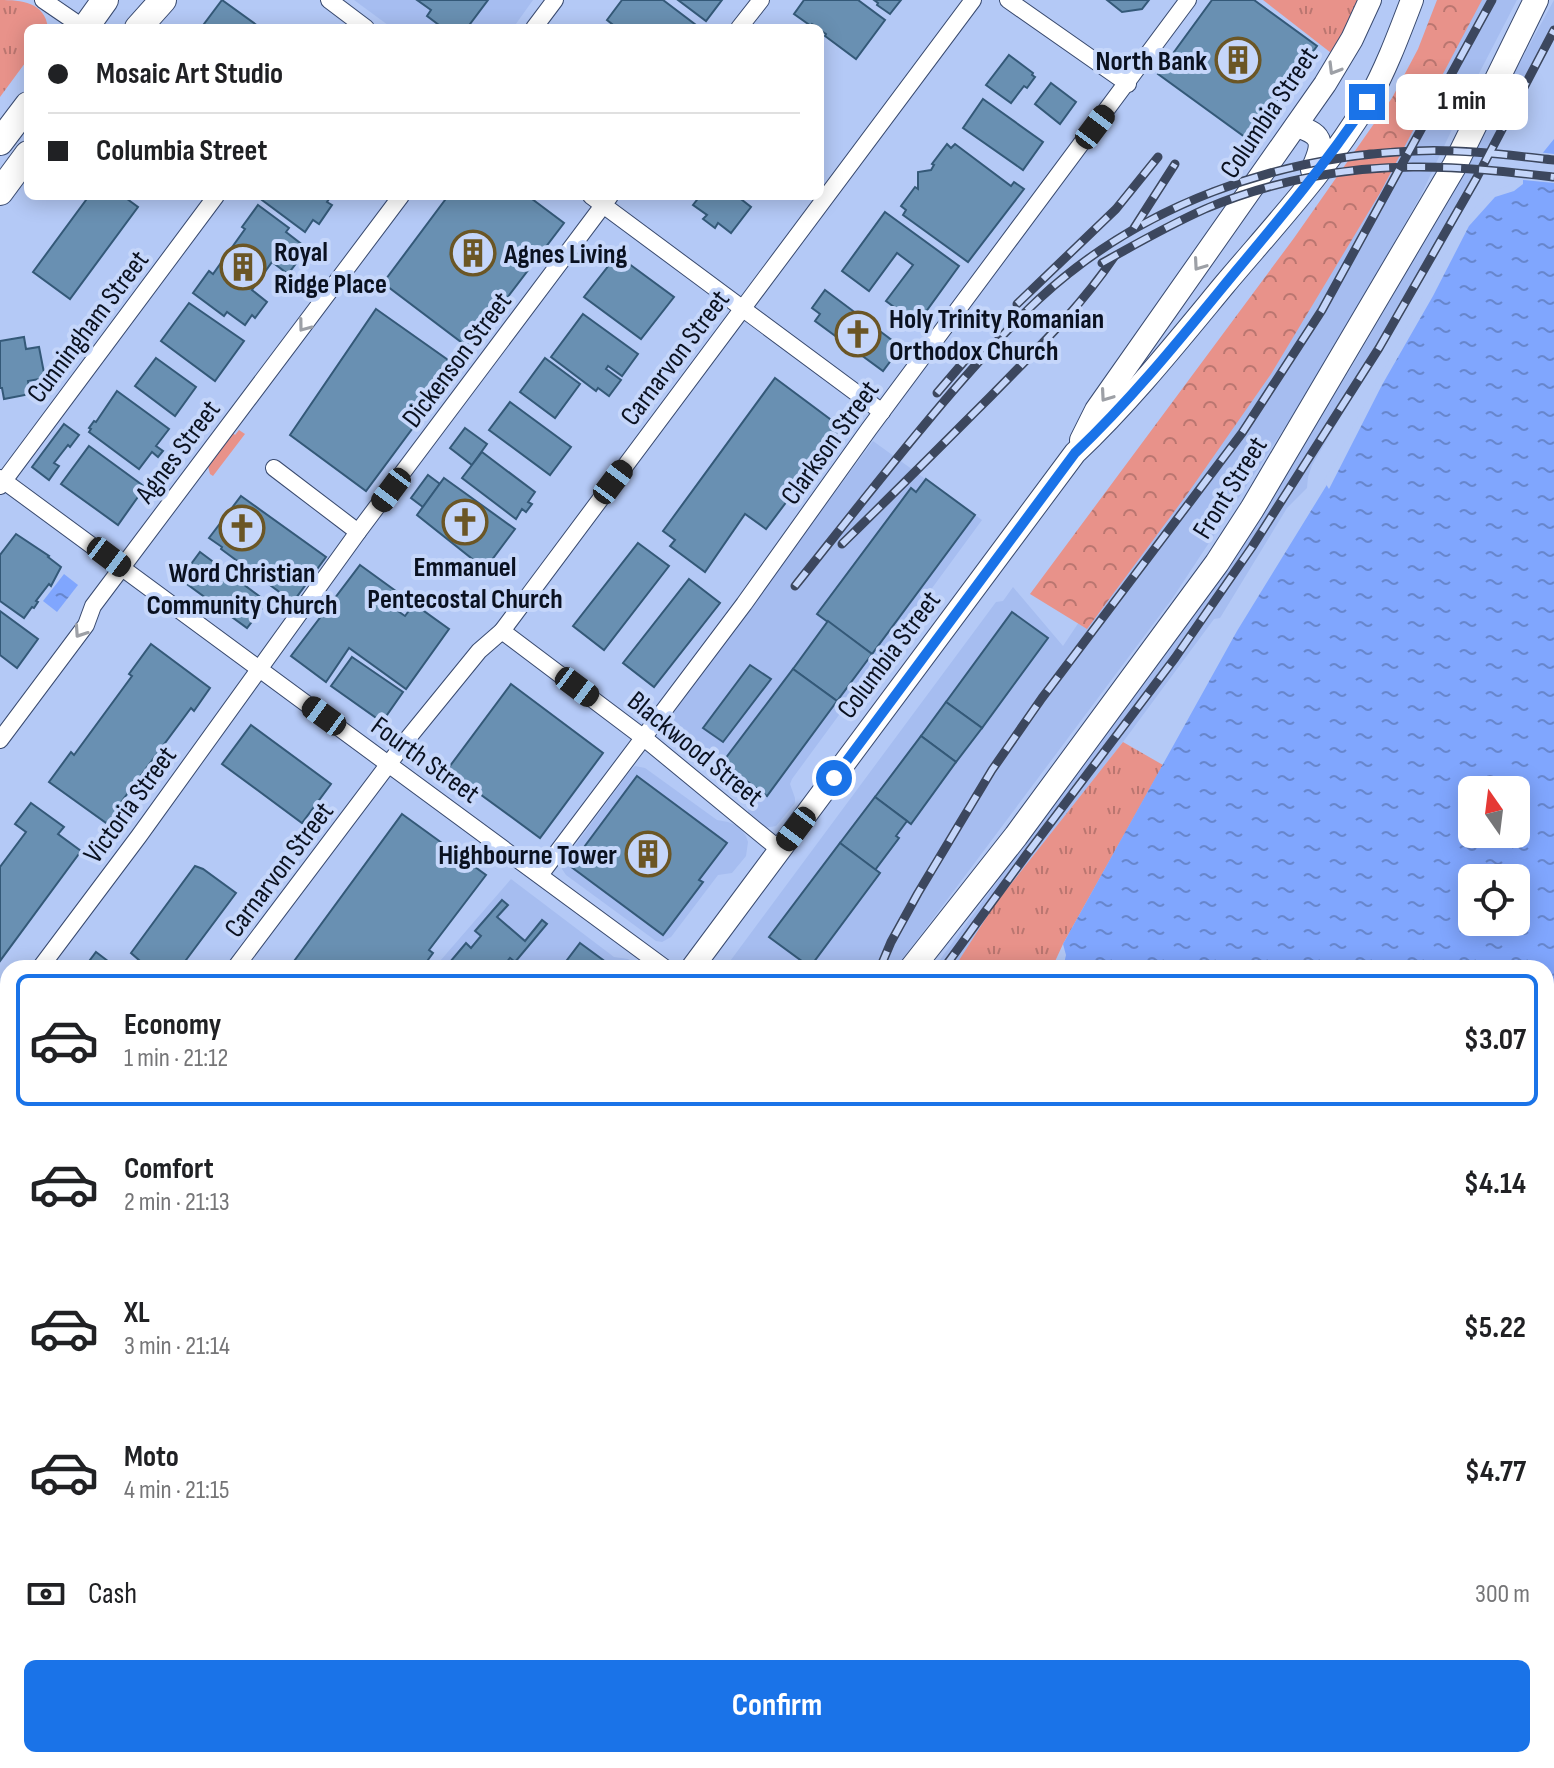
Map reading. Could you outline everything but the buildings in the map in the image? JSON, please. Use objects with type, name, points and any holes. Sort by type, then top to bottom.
[{"type":"main road","points":[[87,24],[105,0]]},
{"type":"main road","points":[[124,24],[142,0]]},
{"type":"main road","points":[[142,24],[163,0]]},
{"type":"main road","name":"Front Street","points":[[918,960],[1016,836],[1217,563],[1252,509],[1455,165],[1536,0]]},
{"type":"main road","points":[[0,142],[24,110]]},
{"type":"main road","points":[[0,192],[24,159]]},
{"type":"street","points":[[43,0],[78,24]]},
{"type":"street","points":[[329,0],[345,22]]},
{"type":"street","points":[[537,24],[555,0]]},
{"type":"street","points":[[742,24],[761,0]]},
{"type":"street","name":"Carnarvon Street","points":[[824,199],[973,0]]},
{"type":"street","points":[[1008,0],[1128,84]]},
{"type":"street","name":"Clarkson Street","points":[[540,875],[744,604],[882,412],[1188,0]]},
{"type":"street","name":"Columbia Street","points":[[1075,453],[1096,410],[1338,62],[1370,0]]},
{"type":"street","name":"Columbia Street","points":[[698,960],[1075,453],[1119,409],[1188,329],[1330,156],[1367,102],[1412,0]]},
{"type":"street","points":[[1296,126],[1315,134],[1321,145],[1303,189]]},
{"type":"street","name":"Cunningham Street","points":[[1,482],[213,200]]},
{"type":"street","name":"Agnes Street","points":[[0,740],[86,625],[93,606],[398,200]]},
{"type":"street","name":"Dickenson Street","points":[[259,669],[600,200]]},
{"type":"street","points":[[602,200],[742,309],[882,412]]},
{"type":"street","name":"Carnarvon Street","points":[[241,960],[389,764],[479,651],[502,631],[823,200]]},
{"type":"street","points":[[274,468],[358,532]]},
{"type":"street","name":"Fourth Street","points":[[1,482],[123,567],[654,960]]},
{"type":"street","name":"Blackwood Street","points":[[502,631],[644,738],[780,850]]},
{"type":"street","name":"Victoria Street","points":[[46,960],[259,669]]},
{"type":"shaded area","points":[[354,0],[533,0],[516,24],[387,24]]},
{"type":"shaded area","points":[[1457,0],[1517,0],[1421,195],[1318,377],[1172,599],[902,960],[731,960],[996,602],[1003,601],[1013,587],[1063,646],[1285,314]]},
{"type":"shaded area","points":[[1554,0],[1554,38],[1468,202],[1312,465],[1307,488],[1287,508],[1220,618],[1214,619],[1123,742],[995,904],[959,960],[940,960],[1201,604],[1348,373]]},
{"type":"shaded area","points":[[873,441],[982,520],[792,779],[790,784],[795,803],[776,826],[764,828],[747,814],[750,803],[747,791],[673,736],[668,726],[669,718]]},
{"type":"shaded area","name":"Highbourne Tower","points":[[635,766],[645,768],[717,820],[738,826],[748,842],[746,856],[732,873],[718,875],[671,937],[662,942],[656,941],[562,869],[563,862]]},
{"type":"shaded area","points":[[511,879],[614,957],[629,960],[441,960]]},
{"type":"green space","points":[[0,0],[31,4],[42,13],[47,24],[24,24],[24,64],[0,97]]},
{"type":"green space","points":[[1263,0],[1358,0],[1335,56]]},
{"type":"green space","points":[[1437,0],[1482,0],[1380,193],[1271,374],[1087,629],[1030,594],[1294,238],[1392,98],[1418,49]]},
{"type":"green space","points":[[239,430],[245,434],[213,476],[208,466],[233,433],[235,435]]},
{"type":"green space","points":[[1123,742],[1163,765],[1056,960],[959,960],[995,904]]},
{"type":"water","points":[[1554,139],[1554,960],[1065,960],[1063,944],[1237,631],[1328,483],[1466,223],[1490,197],[1515,187]]},
{"type":"water","points":[[64,574],[78,585],[57,612],[43,601]]},
{"type":"pier","points":[[1538,152],[1554,154],[1554,183],[1523,180],[1523,184],[1514,191],[1495,197],[1469,226],[1329,489],[1324,481],[1463,221],[1487,194],[1512,184]]},
{"type":"railway","points":[[883,960],[918,893],[992,770],[1042,698],[1242,433],[1322,310],[1492,0]]},
{"type":"railway","points":[[950,960],[1175,658],[1252,547],[1379,348],[1476,179],[1554,30]]},
{"type":"railway","points":[[795,586],[932,416],[1005,333],[1039,299],[1121,237],[1166,212],[1214,192],[1262,175],[1313,163],[1415,151],[1484,153],[1554,160]]},
{"type":"railway","points":[[1017,304],[1116,209],[1158,157]]},
{"type":"railway","points":[[1134,228],[1175,164]]},
{"type":"railway","points":[[1102,263],[1205,209],[1256,190],[1310,177],[1393,167],[1470,169],[1554,177]]},
{"type":"railway","points":[[842,544],[1040,346],[1114,257]]},
{"type":"railway","points":[[937,393],[973,351]]},
{"type":"place","name":"North Bank","points":[[1238,60]]},
{"type":"place","name":"Agnes Living","points":[[473,253]]},
{"type":"place","name":"Royal Ridge Place","points":[[243,267]]},
{"type":"place","name":"Holy Trinity Romanian Orthodox Church","points":[[858,334]]},
{"type":"place","name":"Emmanuel Pentecostal Church","points":[[465,522]]},
{"type":"place","name":"Word Christian Community Church","points":[[242,528]]},
{"type":"place","name":"Highbourne Tower","points":[[648,854]]},
{"type":"route","points":[[834,778],[1075,453],[1109,420],[1188,329],[1317,173],[1367,102]]}]
